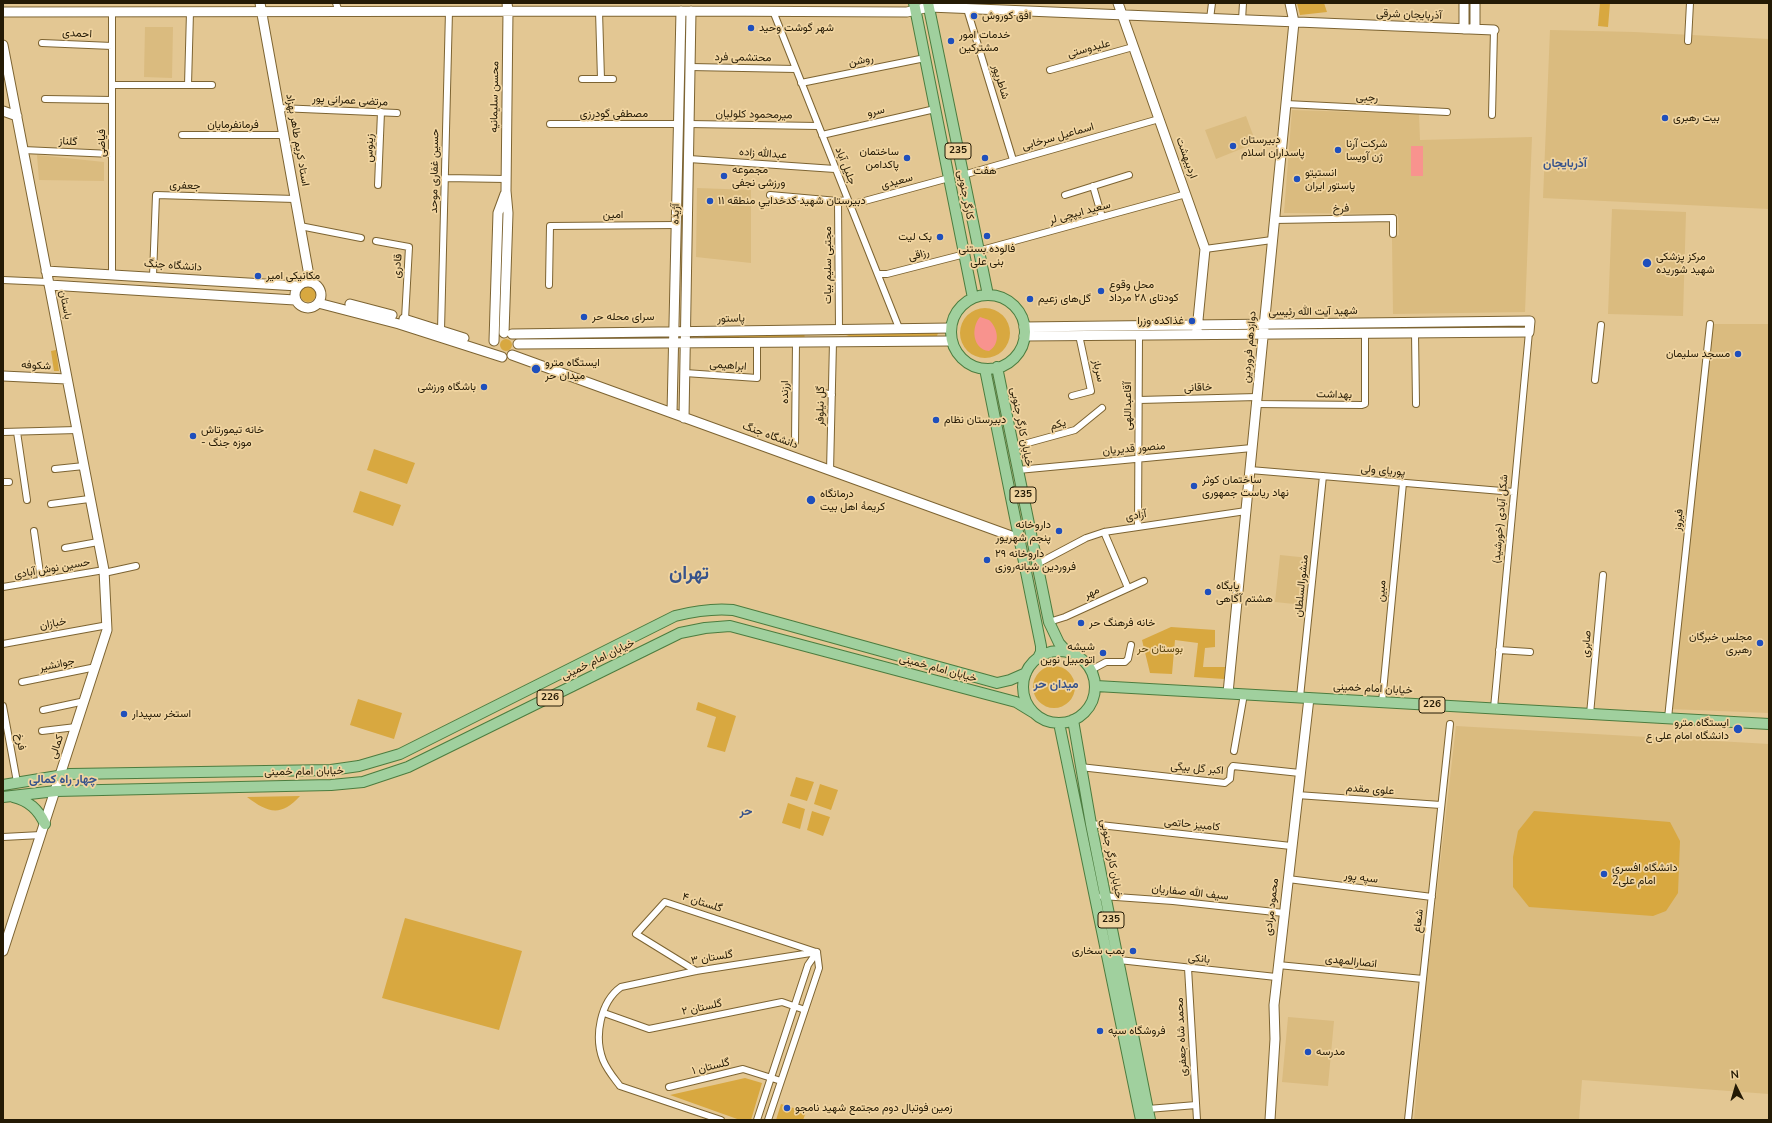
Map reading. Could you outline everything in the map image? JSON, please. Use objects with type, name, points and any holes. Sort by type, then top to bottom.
[{"type":"main road","name":"اردیبهشت","points":[[1118,3],[1205,249],[1197,330]]},
{"type":"main road","name":"دوازدهم فروردین","points":[[1228,693],[1294,22],[1290,3]]},
{"type":"main road","points":[[1464,3],[1464,29]]},
{"type":"main road","points":[[1475,3],[1475,29]]},
{"type":"main road","name":"آذربایجان شرقی","points":[[3,12],[190,12],[261,7],[436,7],[449,11],[507,7],[599,11],[771,7],[907,12],[915,7],[928,5],[966,9],[1494,30]]},
{"type":"main road","name":"کارگر جنوبی","points":[[928,5],[988,295]]},
{"type":"main road","name":"استاد کریم طاهر بهزاد","points":[[261,7],[310,281]]},
{"type":"main road","name":"محسن سلیمانیه","points":[[507,7],[506,191],[508,213],[508,334]]},
{"type":"main road","name":"کارگر جنوبی","points":[[915,7],[973,298]]},
{"type":"main road","name":"آژیده","points":[[684,418],[690,68],[686,9]]},
{"type":"main road","name":"آژیده","points":[[672,413],[678,124],[686,9]]},
{"type":"main road","name":"باستان","points":[[3,45],[104,572]]},
{"type":"main road","points":[[3,111],[17,116]]},
{"type":"main road","points":[[678,124],[689,124]]},
{"type":"main road","name":"محسن سلیمانیه","points":[[494,344],[498,213],[506,191]]},
{"type":"main road","name":"دانشگاه جنگ","points":[[46,271],[153,276],[298,286]]},
{"type":"main road","points":[[49,283],[295,300],[304,307],[312,307],[319,300],[321,293],[317,285],[310,281],[301,283],[294,292],[295,300]]},
{"type":"main road","points":[[988,295],[999,297],[1010,303],[1021,316],[1024,332],[1021,346],[1016,356],[1007,363],[997,367],[985,369],[970,364],[962,358],[952,341],[951,328],[956,313],[967,302],[973,298],[988,295]]},
{"type":"main road","points":[[319,300],[405,319],[494,344]]},
{"type":"main road","points":[[319,300],[502,357],[512,355],[517,351],[518,345]]},
{"type":"main road","name":"شهید آیت الله رئیسی","points":[[1024,332],[1080,335],[1138,335],[1197,330],[1264,324],[1530,321],[1529,332],[1263,334],[1197,330],[1024,332]]},
{"type":"main road","name":"پاستور","points":[[508,334],[951,328]]},
{"type":"main road","points":[[810,330],[810,342]]},
{"type":"main road","points":[[702,332],[699,336],[702,343]]},
{"type":"main road","points":[[502,357],[497,353],[494,344],[498,336],[508,334],[516,338],[518,345],[527,361]]},
{"type":"main road","points":[[518,345],[952,341]]},
{"type":"main road","name":"دانشگاه جنگ","points":[[512,355],[1020,540]]},
{"type":"main road","name":"خیابان کارگر جنوبی","points":[[997,367],[1049,622],[1059,643],[1067,652]]},
{"type":"main road","name":"235","points":[[985,369],[1041,646],[1041,652],[1038,658]]},
{"type":"main road","name":"شکوفه","points":[[3,376],[67,379]]},
{"type":"main road","name":"کمالی","points":[[3,951],[96,667],[108,625],[104,572]]},
{"type":"main road","name":"خیابان امام خمینی","points":[[61,775],[331,770],[359,766],[400,754],[675,616],[689,612],[719,608],[734,610],[997,683],[1010,680],[1026,673]]},
{"type":"main road","name":"خیابان امام خمینی","points":[[56,791],[331,785],[363,782],[408,768],[680,633],[705,628],[730,626],[1016,702],[1034,713]]},
{"type":"main road","points":[[1052,652],[1067,652],[1081,658],[1091,670],[1096,686],[1090,707],[1083,715],[1074,720],[1059,723],[1043,719],[1034,713],[1024,697],[1023,685],[1026,673],[1038,658],[1052,652]]},
{"type":"main road","points":[[561,673],[558,681],[561,686],[567,689]]},
{"type":"main road","name":"خیابان امام خمینی","points":[[1096,686],[1769,724]]},
{"type":"main road","name":"محمود مرادی","points":[[1270,1120],[1275,1039],[1274,1005],[1276,977],[1300,773],[1304,697]]},
{"type":"main road","name":"خیابان کارگر جنوبی","points":[[1074,720],[1080,767],[1150,1120]]},
{"type":"main road","name":"خیابان کارگر جنوبی","points":[[1059,723],[1140,1120]]},
{"type":"main road","points":[[331,770],[338,776],[337,781],[331,785]]},
{"type":"main road","name":"226","points":[[3,785],[61,775]]},
{"type":"main road","name":"226","points":[[5,796],[56,791]]},
{"type":"main road","points":[[5,796],[20,799],[32,805],[38,811],[45,824]]},
{"type":"street","points":[[1210,19],[1212,3]]},
{"type":"street","points":[[1242,20],[1243,3]]},
{"type":"street","points":[[1688,41],[1690,3]]},
{"type":"street","name":"جلیل آباد","points":[[771,7],[899,328]]},
{"type":"street","name":"شاطرپور","points":[[966,9],[1013,160]]},
{"type":"street","name":"حسین غفاری موحد","points":[[441,330],[449,11]]},
{"type":"street","points":[[599,11],[601,79]]},
{"type":"street","name":"فیاضی","points":[[112,12],[112,274]]},
{"type":"street","points":[[188,85],[190,12]]},
{"type":"street","points":[[1492,114],[1494,30]]},
{"type":"street","name":"احمدی","points":[[42,43],[112,46]]},
{"type":"street","name":"علیدوستی","points":[[1050,70],[1134,47]]},
{"type":"street","name":"روشن","points":[[801,83],[925,58]]},
{"type":"street","name":"محتشمی فرد","points":[[690,68],[796,69]]},
{"type":"street","points":[[582,79],[613,79]]},
{"type":"street","points":[[112,85],[212,85]]},
{"type":"street","points":[[45,99],[112,100]]},
{"type":"street","name":"رجبی","points":[[1286,104],[1447,112]]},
{"type":"street","name":"مرتضی عمرانی پور","points":[[279,108],[397,113]]},
{"type":"street","name":"سرو","points":[[822,135],[935,109]]},
{"type":"street","name":"زینوس","points":[[378,185],[381,112]]},
{"type":"street","name":"اسماعیل سرخابی","points":[[963,175],[1159,119]]},
{"type":"street","name":"مصطفی گودرزی","points":[[550,124],[678,124]]},
{"type":"street","name":"میرمحمود کلولیان","points":[[689,124],[818,126]]},
{"type":"street","name":"فرمانفرمایان","points":[[182,135],[284,135]]},
{"type":"street","name":"گلناز","points":[[23,150],[112,154]]},
{"type":"street","name":"عبدالله زاده","points":[[688,159],[835,169]]},
{"type":"street","points":[[1065,195],[1129,175]]},
{"type":"street","points":[[445,178],[506,180]]},
{"type":"street","name":"سعیدی","points":[[770,195],[849,202],[949,178]]},
{"type":"street","points":[[1093,186],[1102,218]]},
{"type":"street","name":"سعید ایپچی لر","points":[[978,251],[1186,194]]},
{"type":"street","name":"جعفری","points":[[153,276],[156,195],[295,199]]},
{"type":"street","name":"مجتبی سلیم بیات","points":[[838,201],[839,329]]},
{"type":"street","name":"فرخ","points":[[1274,220],[1393,218],[1393,234]]},
{"type":"street","name":"امین","points":[[549,285],[550,226],[676,225]]},
{"type":"street","points":[[300,226],[361,238]]},
{"type":"street","points":[[1205,249],[1272,240]]},
{"type":"street","name":"قادری","points":[[376,241],[409,247],[405,319]]},
{"type":"street","name":"رزاقی","points":[[878,274],[887,274],[965,254]]},
{"type":"street","points":[[3,280],[49,283]]},
{"type":"street","name":"فیروز","points":[[1668,718],[1710,324]]},
{"type":"street","points":[[1595,380],[1601,325]]},
{"type":"street","name":"شکل آبادی (خورشید)","points":[[1494,708],[1529,332]]},
{"type":"street","name":"بهداشت","points":[[1257,400],[1365,404],[1365,333]]},
{"type":"street","points":[[1415,333],[1416,404]]},
{"type":"street","name":"سرباز","points":[[1072,396],[1091,391],[1080,335]]},
{"type":"street","name":"آقاعبداللهی","points":[[1138,335],[1138,526]]},
{"type":"street","name":"ارزنده","points":[[795,442],[796,342]]},
{"type":"street","name":"گل نیلوفر","points":[[830,471],[833,342]]},
{"type":"street","name":"ابراهیمی","points":[[685,373],[758,378],[757,343]]},
{"type":"street","points":[[824,392],[832,395]]},
{"type":"street","name":"خاقانی","points":[[1138,400],[1257,400]]},
{"type":"street","name":"یکم","points":[[1013,447],[1075,430],[1102,408]]},
{"type":"street","points":[[3,432],[77,430]]},
{"type":"street","points":[[17,432],[27,500]]},
{"type":"street","name":"منصور قدیریان","points":[[1018,470],[1252,448]]},
{"type":"street","points":[[55,469],[84,466]]},
{"type":"street","name":"پوریای ولی","points":[[1250,470],[1514,492]]},
{"type":"street","name":"منشورالسلطان","points":[[1304,697],[1323,476]]},
{"type":"street","name":"مبین","points":[[1382,702],[1403,482]]},
{"type":"street","points":[[51,504],[89,499]]},
{"type":"street","name":"آزادی","points":[[1037,564],[1086,538],[1104,532],[1246,511]]},
{"type":"street","points":[[34,531],[41,580]]},
{"type":"street","points":[[1104,532],[1128,588]]},
{"type":"street","points":[[65,548],[98,542]]},
{"type":"street","points":[[104,572],[136,566]]},
{"type":"street","name":"حسین نوش آبادی","points":[[3,588],[41,580],[104,572]]},
{"type":"street","name":"صابری","points":[[1590,714],[1603,575]]},
{"type":"street","name":"مهر","points":[[1049,622],[1065,617],[1144,581]]},
{"type":"street","name":"خبازان","points":[[3,644],[108,625]]},
{"type":"street","points":[[1091,670],[1106,662],[1125,662],[1128,658],[1131,645]]},
{"type":"street","points":[[1499,650],[1530,652]]},
{"type":"street","name":"جوانشیر","points":[[22,682],[96,667]]},
{"type":"street","points":[[1234,751],[1244,694]]},
{"type":"street","points":[[44,710],[85,701]]},
{"type":"street","name":"فرخ","points":[[3,706],[18,782]]},
{"type":"street","name":"شعاع","points":[[1408,1120],[1450,724]]},
{"type":"street","points":[[42,731],[76,727]]},
{"type":"street","name":"اکبر گل بیگی","points":[[1080,767],[1225,783],[1230,779],[1231,768],[1233,766],[1300,773]]},
{"type":"street","name":"علوی مقدم","points":[[1297,795],[1442,805]]},
{"type":"street","name":"کامبیز حاتمی","points":[[1091,824],[1291,846]]},
{"type":"street","points":[[3,837],[41,835]]},
{"type":"street","name":"سپه پور","points":[[1288,879],[1432,897]]},
{"type":"street","name":"سیف الله صفاریان","points":[[1095,897],[1106,895],[1173,900],[1284,913]]},
{"type":"street","name":"گلستان ۴","points":[[696,971],[636,934],[665,902],[817,952]]},
{"type":"street","points":[[757,1120],[808,965],[817,952]]},
{"type":"street","points":[[768,1120],[819,968],[817,952]]},
{"type":"street","name":"گلستان ۳","points":[[604,1012],[613,992],[621,987],[696,971],[817,952]]},
{"type":"street","name":"بانکی","points":[[1119,960],[1276,977]]},
{"type":"street","name":"انصارالمهدی","points":[[1278,964],[1423,979]]},
{"type":"street","name":"محمد شاه جعفری","points":[[1188,968],[1197,1120]]},
{"type":"street","name":"گلستان ۲","points":[[604,1012],[649,1029],[782,1002],[805,1010]]},
{"type":"street","points":[[604,1012],[600,1024],[600,1048],[603,1061],[609,1072],[620,1086],[721,1120]]},
{"type":"street","name":"گلستان ۱","points":[[669,1087],[743,1069],[781,1081]]},
{"type":"street","points":[[1148,1109],[1196,1105]]},
{"type":"shaded area","points":[[145,27],[173,27],[172,78],[144,77]]},
{"type":"shaded area","points":[[1550,30],[1634,32],[1769,39],[1769,209],[1543,198]]},
{"type":"shaded area","points":[[1292,110],[1419,114],[1420,140],[1532,137],[1525,312],[1393,314],[1392,238],[1399,235],[1398,214],[1284,213]]},
{"type":"shaded area","points":[[1246,116],[1256,143],[1216,159],[1205,130]]},
{"type":"shaded area","points":[[1411,146],[1423,146],[1423,176],[1411,176]]},
{"type":"shaded area","points":[[37,155],[104,162],[104,181],[39,180]]},
{"type":"shaded area","points":[[697,188],[751,190],[751,263],[696,257]]},
{"type":"shaded area","name":"مرکز پزشکی شهید شوریده","points":[[1612,209],[1686,212],[1683,316],[1608,314]]},
{"type":"shaded area","points":[[980,317],[989,320],[996,331],[997,340],[993,348],[989,351],[983,349],[976,342],[974,332],[977,321]]},
{"type":"shaded area","points":[[1710,324],[1769,324],[1769,713],[1669,709]]},
{"type":"shaded area","points":[[1280,555],[1309,558],[1304,605],[1275,602]]},
{"type":"shaded area","name":"دانشگاه افسری امام علی2","points":[[1456,726],[1769,744],[1769,1094],[1582,1080],[1579,1120],[1414,1120],[1424,1004]]},
{"type":"shaded area","name":"مدرسه","points":[[1288,1017],[1334,1021],[1328,1086],[1282,1082]]},
{"type":"green space","points":[[1297,3],[1324,3],[1327,12],[1300,15]]},
{"type":"green space","points":[[1600,3],[1610,3],[1608,27],[1598,26]]},
{"type":"green space","points":[[305,286],[311,286],[316,291],[314,300],[311,302],[305,302],[300,297],[300,291]]},
{"type":"green space","points":[[985,308],[995,310],[1003,315],[1008,323],[1010,333],[1008,343],[1003,351],[995,356],[985,358],[975,356],[967,351],[962,343],[960,333],[962,323],[967,315],[975,310]]},
{"type":"green space","points":[[938,333],[937,336],[846,335]]},
{"type":"green space","points":[[745,334],[805,336],[803,338],[705,339],[704,337]]},
{"type":"green space","points":[[670,336],[670,339],[522,341],[520,337]]},
{"type":"green space","points":[[504,339],[508,339],[512,345],[508,351],[504,351],[500,347],[500,343]]},
{"type":"green space","points":[[56,350],[59,371],[54,371],[51,351]]},
{"type":"green space","points":[[374,449],[415,463],[407,484],[367,470]]},
{"type":"green space","points":[[360,491],[401,505],[393,526],[353,512]]},
{"type":"green space","name":"بوستان حر","points":[[1171,627],[1215,630],[1215,647],[1205,648],[1203,667],[1225,667],[1224,679],[1194,677],[1198,643],[1175,640],[1172,674],[1150,673],[1142,640]]},
{"type":"green space","points":[[1050,666],[1058,666],[1069,672],[1075,683],[1075,691],[1069,702],[1058,708],[1050,708],[1039,702],[1033,691],[1033,683],[1039,672]]},
{"type":"green space","points":[[358,699],[402,713],[394,739],[350,725]]},
{"type":"green space","points":[[698,702],[736,716],[725,752],[707,747],[716,717],[696,710]]},
{"type":"green space","points":[[796,777],[814,782],[807,801],[790,796]]},
{"type":"green space","points":[[820,784],[838,790],[831,810],[814,804]]},
{"type":"green space","points":[[300,796],[293,803],[280,810],[261,807],[247,797]]},
{"type":"green space","points":[[788,803],[805,809],[800,829],[782,823]]},
{"type":"green space","points":[[812,811],[830,817],[823,836],[807,830]]},
{"type":"green space","points":[[1534,811],[1670,822],[1680,841],[1678,893],[1666,911],[1653,916],[1529,907],[1513,887],[1513,857],[1518,831]]},
{"type":"green space","points":[[405,918],[522,951],[499,1030],[382,998]]},
{"type":"green space","points":[[745,1078],[762,1083],[751,1120],[740,1120],[670,1095]]},
{"type":"green space","name":"زمین فوتبال دوم مجتمع شهید نامجو","points":[[781,1104],[806,1112],[803,1120],[776,1120]]},
{"type":"place","name":"افق کوروش","points":[[974,16]]},
{"type":"place","name":"شهر گوشت وحید","points":[[751,28]]},
{"type":"place","name":"خدمات امور مشترکین","points":[[951,41]]},
{"type":"place","name":"بیت رهبری","points":[[1665,118]]},
{"type":"place","name":"دبیرستان پاسداران اسلام","points":[[1233,146]]},
{"type":"place","name":"شرکت آرنا ژن آویسا","points":[[1338,150]]},
{"type":"place","name":"ساختمان پاکدامن","points":[[907,158]]},
{"type":"place","name":"هفت","points":[[985,158]]},
{"type":"place","name":"مجموعه ورزشی نجفی","points":[[724,176]]},
{"type":"place","name":"انستیتو پاستور ایران","points":[[1297,179]]},
{"type":"place","name":"دبيرستان شهيد كدخدايي منطقه ١١","points":[[710,201]]},
{"type":"place","name":"فالوده بستنی بنی علی","points":[[987,236]]},
{"type":"place","name":"بک لیت","points":[[940,237]]},
{"type":"place","name":"مرکز پزشکی شهید شوریده","points":[[1647,263]]},
{"type":"place","name":"مکانیکی امیر","points":[[258,276]]},
{"type":"place","name":"محل وقوع کودتای ۲۸ مرداد","points":[[1101,291]]},
{"type":"place","name":"گل‌های زعیم","points":[[1030,299]]},
{"type":"place","name":"سرای محله حر","points":[[584,317]]},
{"type":"place","name":"غذاکده وزرا","points":[[1192,321]]},
{"type":"place","name":"مسجد سلیمان","points":[[1738,354]]},
{"type":"place","name":"ایستگاه مترو میدان حر","points":[[536,369]]},
{"type":"place","name":"باشگاه ورزشی","points":[[484,387]]},
{"type":"place","name":"دبیرستان نظام","points":[[936,420]]},
{"type":"place","name":"خانه تیمورتاش - موزه جنگ","points":[[193,436]]},
{"type":"place","name":"ساختمان کوثر نهاد ریاست جمهوری","points":[[1194,486]]},
{"type":"place","name":"درمانگاه کریمهٔ اهل بیت","points":[[811,500]]},
{"type":"place","name":"داروخانه پنجم شهریور","points":[[1059,531]]},
{"type":"place","name":"داروخانه ۲۹ فروردین شبانه‌روزی","points":[[987,560]]},
{"type":"place","name":"پایگاه هشتم آگاهی","points":[[1208,592]]},
{"type":"place","name":"خانه فرهنگ حر","points":[[1081,623]]},
{"type":"place","name":"مجلس خبرگان رهبری","points":[[1760,643]]},
{"type":"place","name":"شیشه اتومبیل نوین","points":[[1103,653]]},
{"type":"place","name":"استخر سپیدار","points":[[124,714]]},
{"type":"place","name":"ایستگاه مترو دانشگاه امام علی ع","points":[[1738,729]]},
{"type":"place","name":"دانشگاه افسری امام علی2","points":[[1604,874]]},
{"type":"place","name":"بمب سخاری","points":[[1133,951]]},
{"type":"place","name":"فروشگاه سپه","points":[[1100,1031]]},
{"type":"place","name":"مدرسه","points":[[1308,1052]]},
{"type":"place","name":"زمین فوتبال دوم مجتمع شهید نامجو","points":[[787,1108]]},
{"type":"district","name":"آذربایجان","points":[[1565,164]]},
{"type":"district","name":"تهران","points":[[689,574]]},
{"type":"district","name":"میدان حر","points":[[1056,685]]},
{"type":"district","name":"چهار راه کمالی","points":[[63,780]]},
{"type":"district","name":"حر","points":[[746,812]]}]
